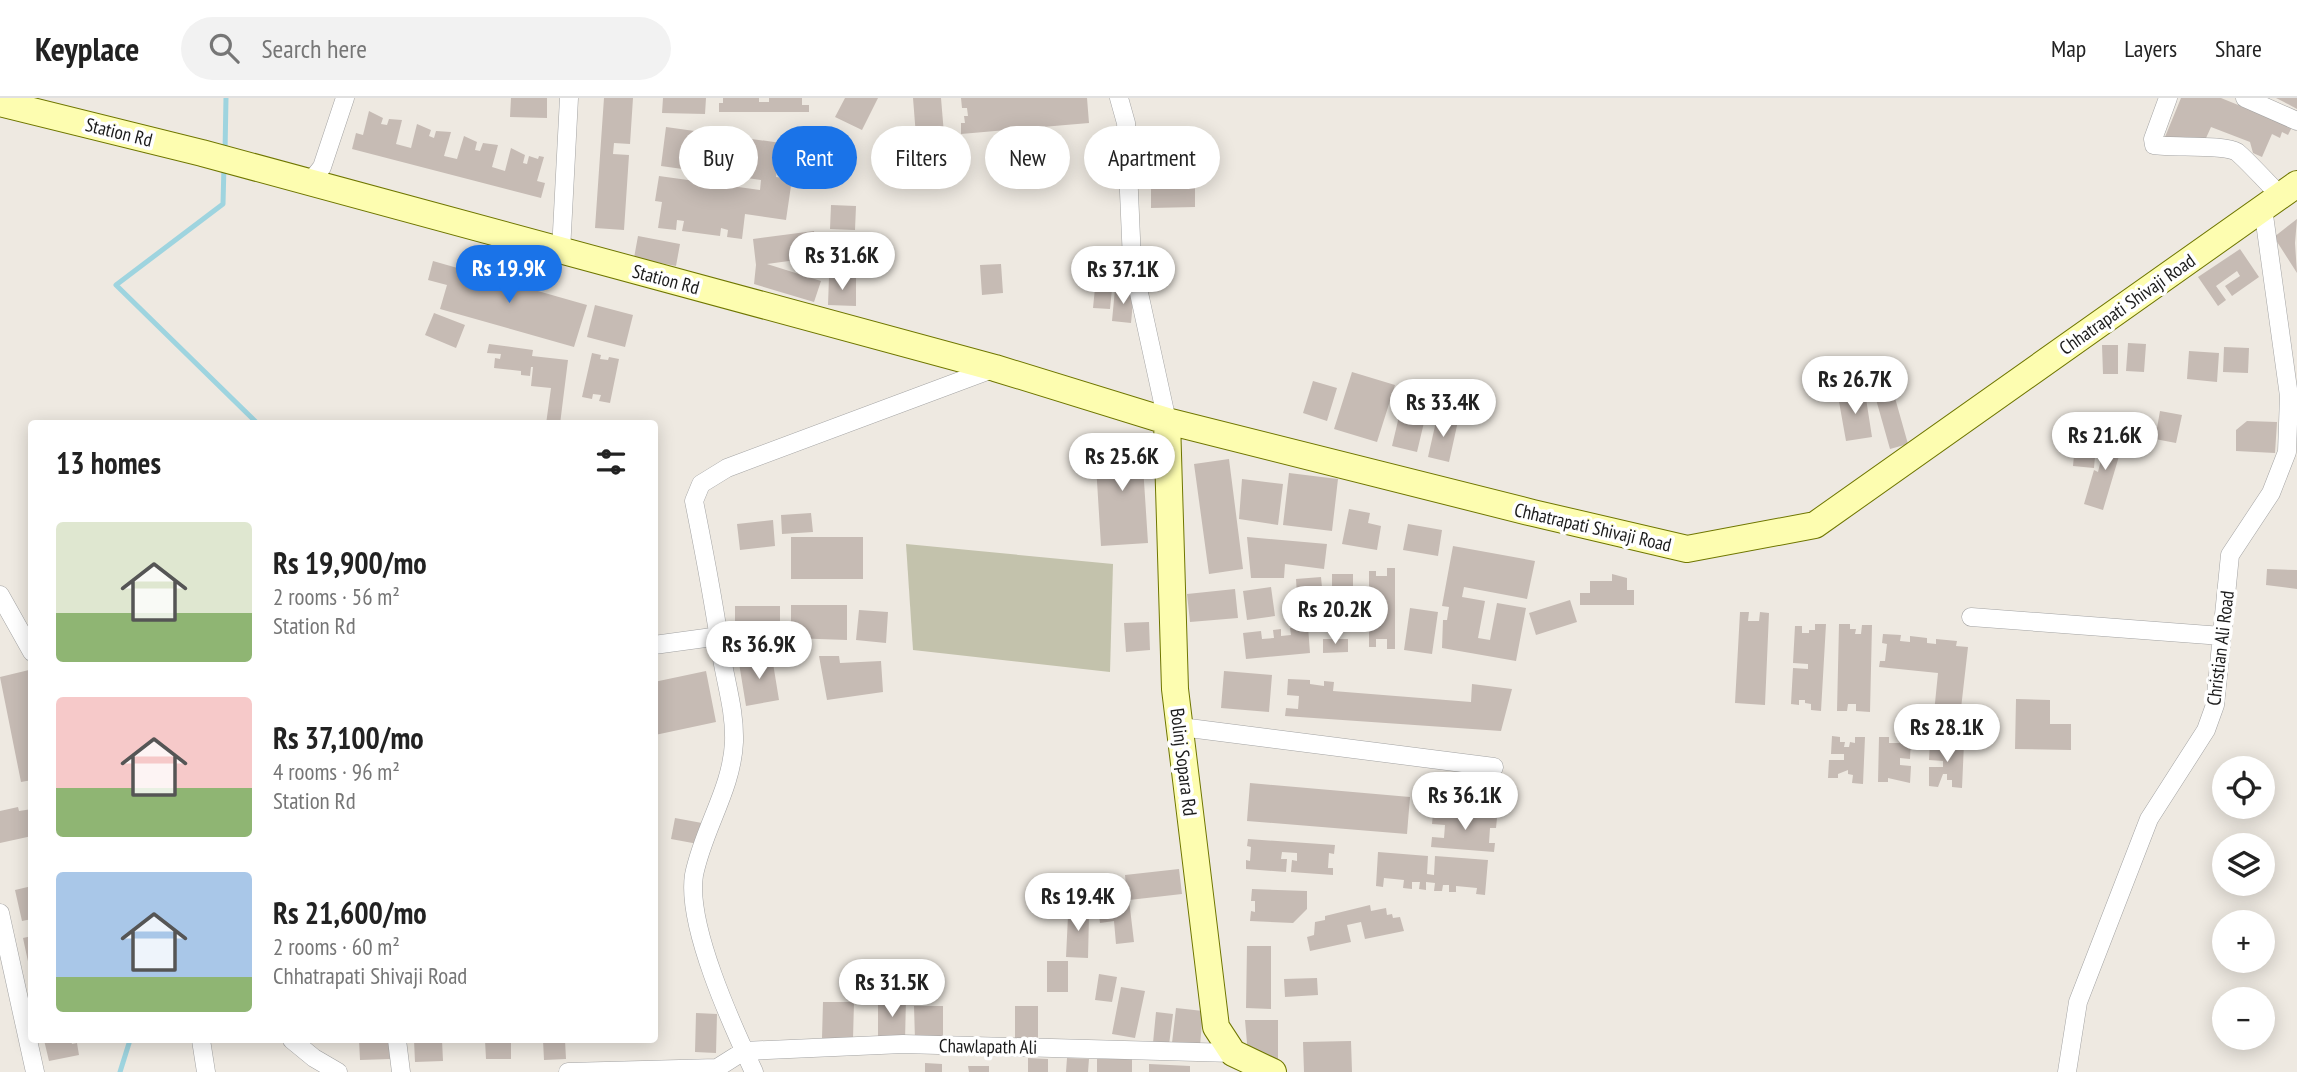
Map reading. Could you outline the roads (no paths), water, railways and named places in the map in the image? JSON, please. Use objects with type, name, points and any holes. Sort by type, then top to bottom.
[{"type":"main road","name":"Station Rd","points":[[0,103],[266,170],[995,368],[1167,421]]},
{"type":"main road","name":"Chhatrapati Shivaji Road","points":[[1167,421],[1687,549],[1815,525],[2280,196]]},
{"type":"main road","name":"Bolinj Sopara Rd","points":[[1167,421],[1175,689],[1216,1027],[1233,1053]]},
{"type":"main road","points":[[1233,1053],[1273,1072]]},
{"type":"street","points":[[310,182],[322,167],[345,98]]},
{"type":"street","points":[[561,251],[569,98]]},
{"type":"street","points":[[1119,98],[1126,123],[1132,261],[1167,421]]},
{"type":"street","points":[[2168,98],[2153,139],[2154,145],[2195,149],[2223,147],[2237,152],[2280,196]]},
{"type":"street","points":[[2245,98],[2297,121]]},
{"type":"street","name":"Christian Ali Road","points":[[2067,1072],[2078,1002],[2149,819],[2206,730],[2215,705],[2230,555],[2271,493],[2287,452],[2289,396],[2280,196]]},
{"type":"street","points":[[754,1072],[711,964],[693,903],[694,875],[710,819],[729,780],[734,745],[734,708],[694,500],[701,484],[727,468],[995,368]]},
{"type":"street","points":[[0,595],[28,645]]},
{"type":"street","points":[[1971,617],[2222,636]]},
{"type":"street","points":[[658,644],[720,636]]},
{"type":"street","points":[[1181,727],[1494,767]]},
{"type":"street","points":[[0,913],[5,964],[35,1072]]},
{"type":"street","points":[[201,1043],[206,1072]]},
{"type":"street","points":[[296,1043],[313,1058],[338,1072]]},
{"type":"street","points":[[397,1043],[401,1072]]},
{"type":"street","name":"Chawlapath Ali","points":[[744,1051],[903,1044],[1233,1053]]},
{"type":"street","points":[[568,1072],[717,1068],[744,1051]]},
{"type":"waterway","points":[[225,152],[226,98]]},
{"type":"waterway","points":[[224,165],[223,204],[116,285],[254,420]]},
{"type":"waterway","points":[[120,1072],[129,1043]]}]
